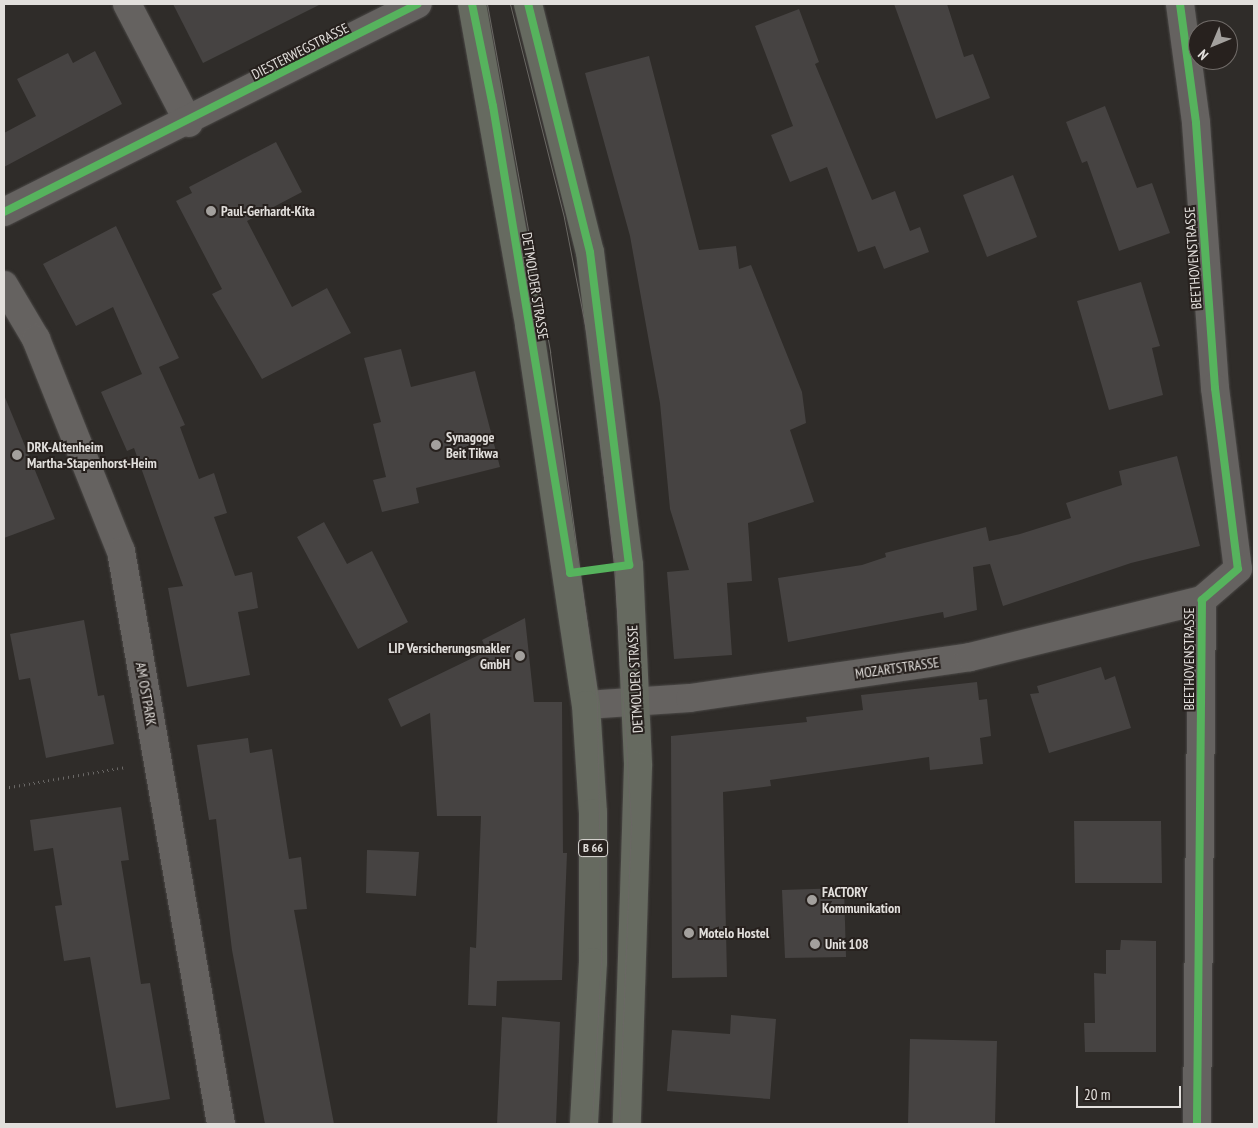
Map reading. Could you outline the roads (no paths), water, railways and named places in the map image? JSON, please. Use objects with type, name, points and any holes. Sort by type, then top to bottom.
[{"type":"main road","name":"DETMOLDER STRASSE","points":[[472,4],[531,334],[586,705],[593,813],[593,962],[584,1124]]},
{"type":"main road","name":"DETMOLDER STRASSE","points":[[528,4],[590,252],[614,423],[638,703],[635,965],[627,1124]]},
{"type":"street","points":[[127,4],[189,123]]},
{"type":"street","name":"DIESTERWEGSTRASSE","points":[[4,212],[189,123],[418,4]]},
{"type":"street","name":"BEETHOVENSTRASSE","points":[[1180,4],[1196,123],[1215,388],[1238,569],[1202,600],[1197,1124]]},
{"type":"street","name":"AM OSTPARK","points":[[4,284],[36,339],[121,551],[221,1124]]},
{"type":"street","name":"MOZARTSTRASSE","points":[[586,705],[638,703],[970,657],[1202,600]]},
{"type":"tram line","points":[[487,4],[550,352],[597,699],[601,962],[592,1124]]},
{"type":"tram line","points":[[510,4],[564,218],[589,345],[614,566],[631,824],[619,1124]]},
{"type":"place","name":"Paul-Gerhardt-Kita","points":[[211,211]]},
{"type":"place","name":"Synagoge Beit Tikwa","points":[[436,445]]},
{"type":"place","name":"DRK-Altenheim Martha-Stapenhorst-Heim","points":[[17,455]]},
{"type":"place","name":"LIP Versicherungsmakler GmbH","points":[[520,656]]},
{"type":"place","name":"FACTORY Kommunikation","points":[[812,900]]},
{"type":"place","name":"Motelo Hostel","points":[[689,933]]},
{"type":"place","name":"Unit 108","points":[[815,944]]}]
